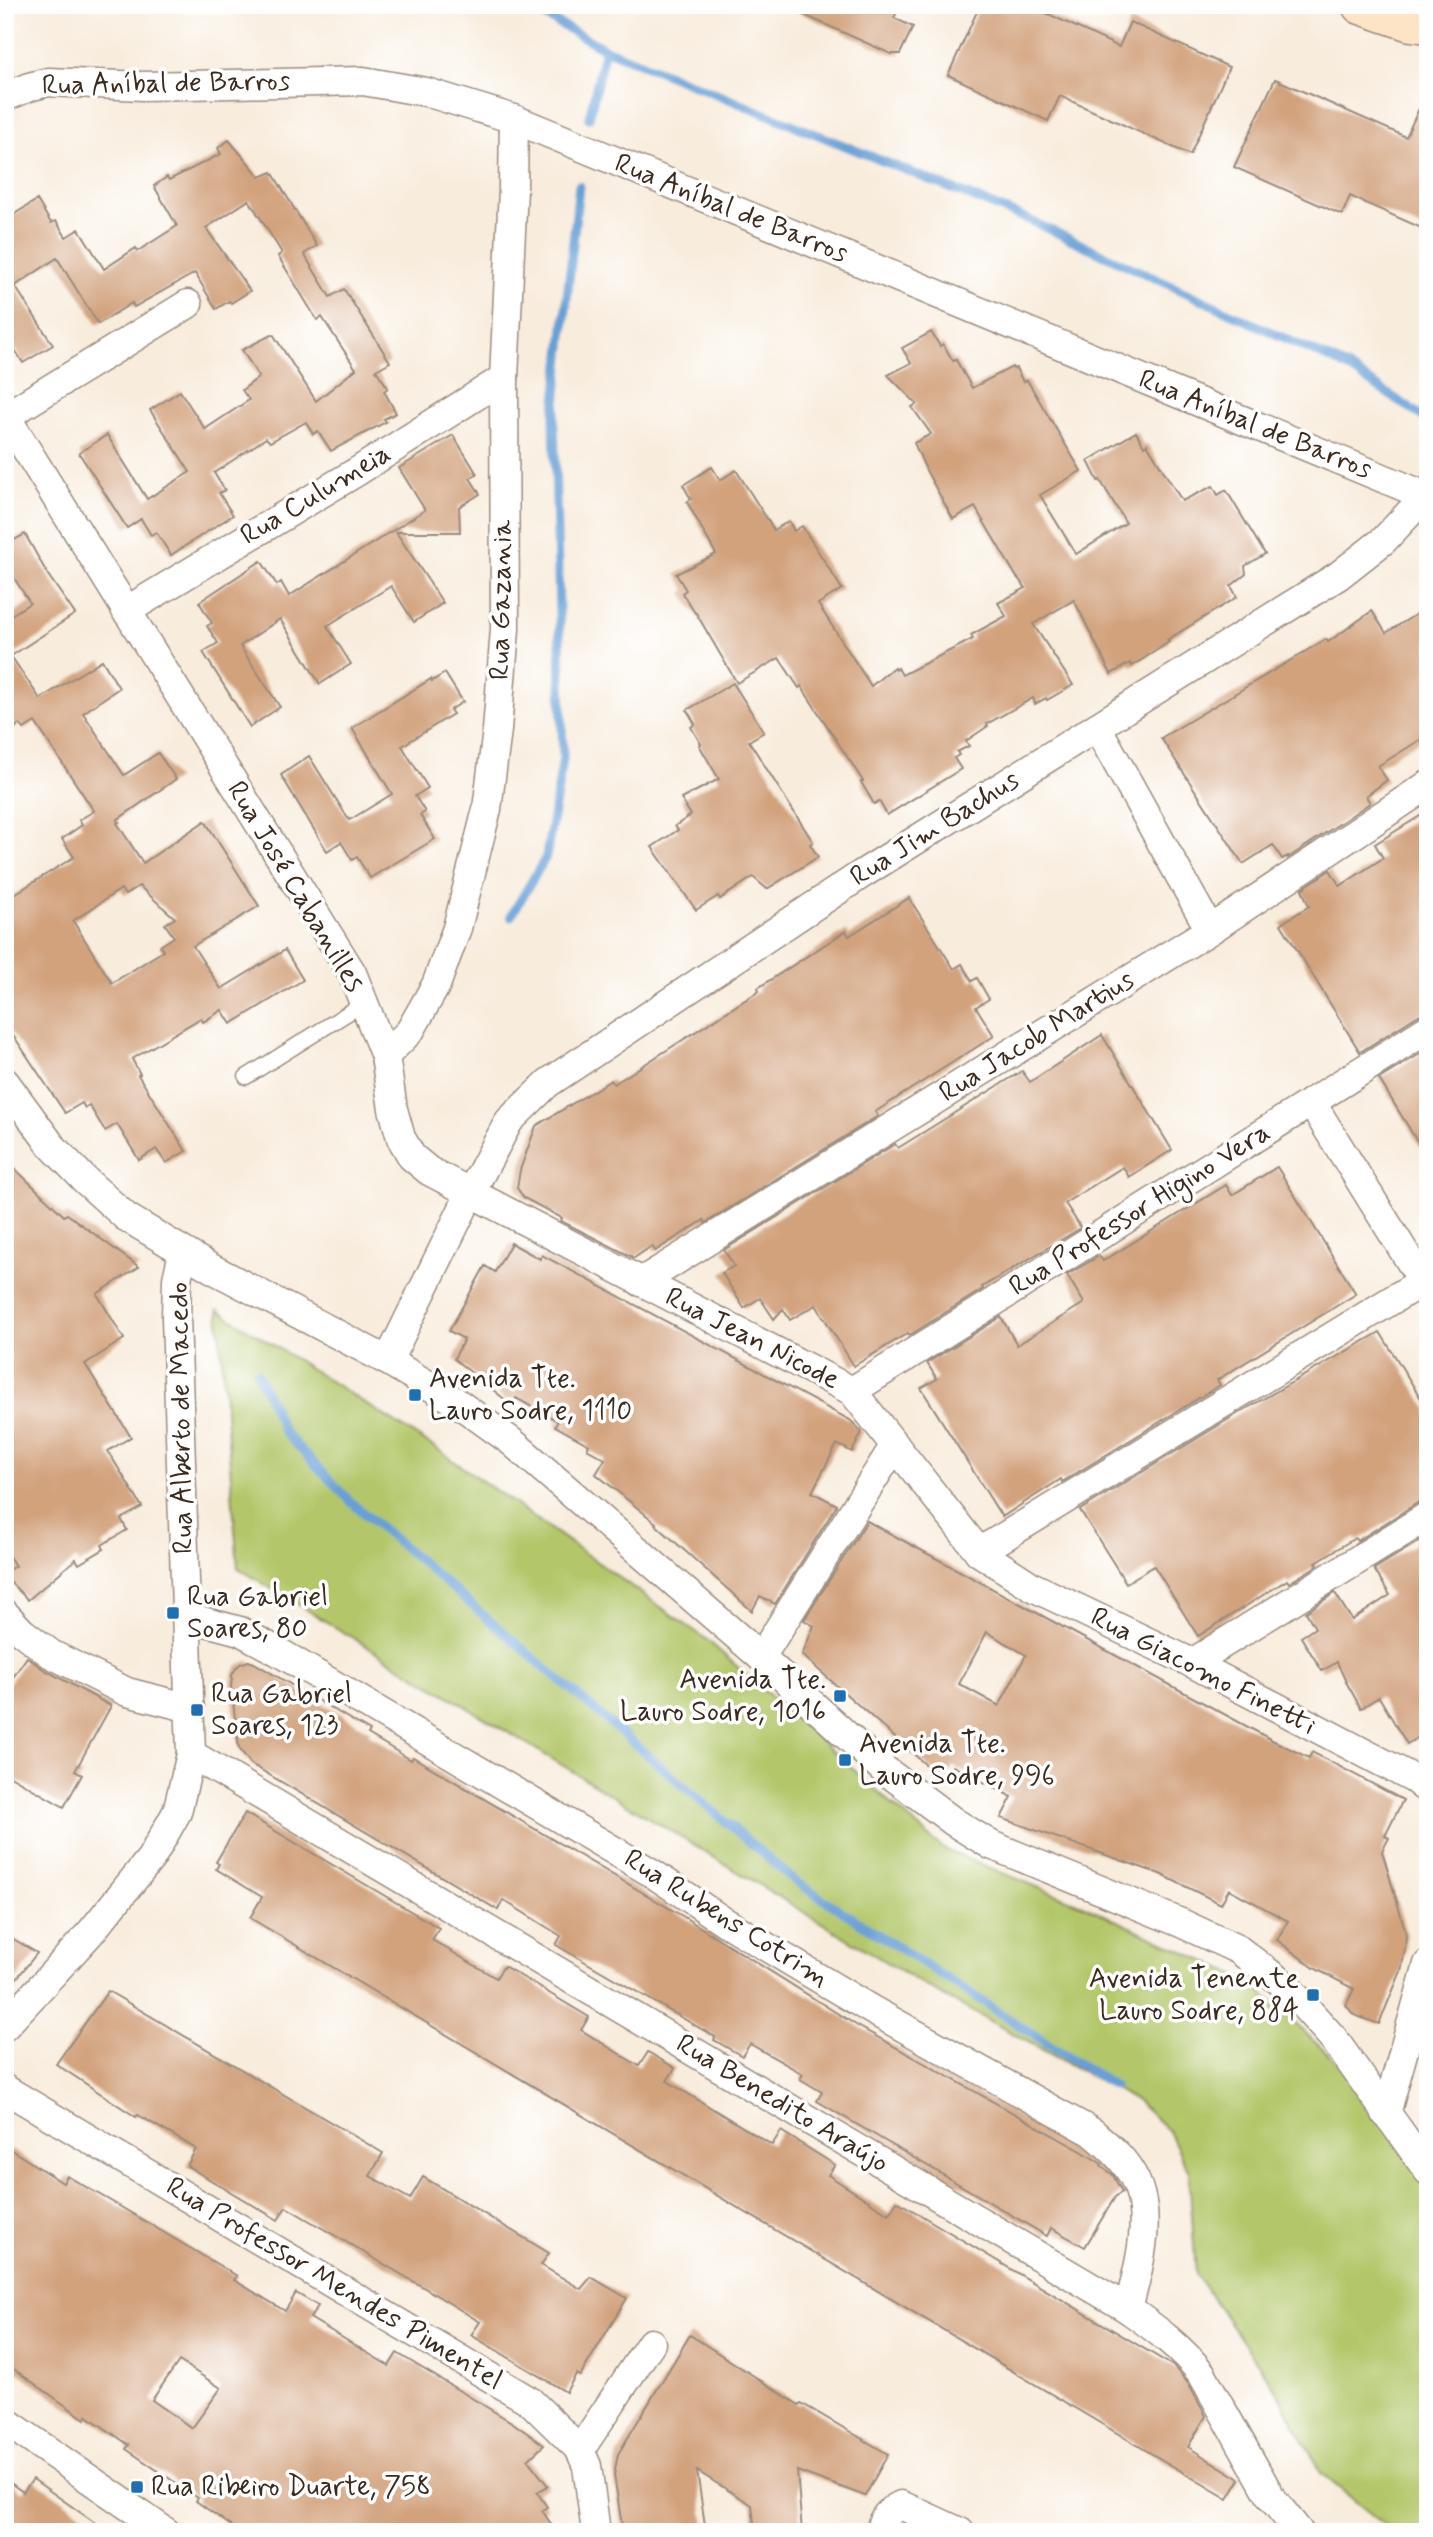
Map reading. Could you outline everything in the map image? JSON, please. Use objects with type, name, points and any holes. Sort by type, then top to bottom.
[{"type":"street","points":[[1361,5],[1411,22],[1428,24]]},
{"type":"street","name":"Rua Aníbal de Barros","points":[[5,97],[29,86],[48,82],[144,86],[363,81],[426,92],[514,119],[1427,494]]},
{"type":"street","name":"Rua Gazania","points":[[385,1056],[410,1031],[436,985],[457,928],[487,809],[505,629],[504,378],[513,202],[514,119]]},
{"type":"street","points":[[6,415],[188,304]]},
{"type":"street","name":"Rua Culumeia","points":[[126,611],[358,471],[504,378]]},
{"type":"street","name":"Rua José Cabanilles","points":[[6,415],[352,973],[385,1056],[393,1109],[401,1138],[412,1157],[429,1171],[471,1192]]},
{"type":"street","name":"Rua Jim Bachus","points":[[471,1192],[509,1121],[548,1083],[862,874],[1338,576],[1384,540],[1427,494]]},
{"type":"street","points":[[1097,727],[1210,930]]},
{"type":"street","name":"Rua Jacob Martius","points":[[641,1282],[1210,930],[1428,785]]},
{"type":"street","name":"Rua Professor Higino Vera","points":[[852,1391],[1428,1029]]},
{"type":"street","points":[[5,1082],[51,1146],[126,1217],[183,1252],[388,1361],[455,1401],[512,1442],[761,1657],[882,1768],[954,1822],[991,1845],[1181,1923],[1239,1951],[1286,1986],[1333,2038],[1428,2171]]},
{"type":"street","points":[[979,1552],[1426,1283],[1311,1102]]},
{"type":"street","points":[[388,1361],[471,1192]]},
{"type":"street","name":"Rua Jean Nicode","points":[[471,1192],[852,1391],[979,1552]]},
{"type":"street","name":"Rua Alberto de Macedo","points":[[5,2026],[91,1932],[151,1858],[177,1812],[191,1754],[176,1318],[177,1279],[183,1252]]},
{"type":"street","points":[[761,1657],[895,1445]]},
{"type":"street","points":[[1192,1663],[1428,1516]]},
{"type":"street","name":"Rua Giacomo Finetti","points":[[979,1552],[1033,1587],[1192,1663],[1423,1780]]},
{"type":"street","points":[[5,1614],[22,1632],[51,1654],[127,1692],[190,1708]]},
{"type":"street","name":"Rua Rubens Cotrim","points":[[187,1617],[240,1631],[277,1651],[652,1873],[725,1922],[872,2010],[1092,2132],[1115,2151],[1126,2165],[1142,2197],[1143,2237],[1128,2309]]},
{"type":"street","name":"Rua Benedito Araújo","points":[[191,1754],[1128,2309],[1167,2337],[1190,2358],[1202,2374],[1272,2497],[1299,2532]]},
{"type":"street","points":[[1386,2113],[1428,1964]]},
{"type":"street","name":"Rua Professor Mendes Pimentel","points":[[5,2089],[530,2401],[580,2450],[587,2466],[596,2532]]},
{"type":"street","points":[[580,2450],[651,2343]]},
{"type":"street","points":[[5,2421],[166,2532]]},
{"type":"street","points":[[881,2532],[880,2527],[890,2510],[901,2505],[960,2532]]},
{"type":"lane","points":[[246,1077],[364,1003]]},
{"type":"green space","points":[[218,1310],[437,1449],[706,1639],[943,1849],[1087,1907],[1251,1982],[1358,2082],[1428,2184],[1428,2532],[1393,2532],[1321,2473],[1276,2389],[1196,2275],[1189,2172],[1169,2131],[1137,2101],[927,1987],[238,1568]]},
{"type":"building","points":[[782,5],[900,5],[894,18],[913,27],[900,54],[891,54]]},
{"type":"building","points":[[980,5],[1029,5],[1119,47],[1130,22],[1229,67],[1190,155],[1060,96],[1048,121],[948,75]]},
{"type":"building","points":[[1275,79],[1406,137],[1428,89],[1428,231],[1350,196],[1342,215],[1234,167]]},
{"type":"building","points":[[229,140],[260,177],[272,172],[317,246],[304,254],[330,297],[344,289],[390,362],[376,370],[388,388],[384,391],[396,413],[384,419],[386,422],[331,451],[318,431],[313,434],[306,422],[270,442],[266,438],[214,473],[225,490],[219,493],[233,515],[171,555],[156,532],[151,535],[141,519],[127,528],[79,453],[107,435],[147,499],[190,472],[150,410],[180,391],[205,429],[249,400],[242,390],[259,377],[242,350],[273,334],[316,401],[356,369],[322,317],[317,320],[278,256],[282,253],[249,200],[206,228],[250,291],[216,309],[195,273],[134,307],[132,303],[98,324],[57,258],[15,286],[53,345],[23,363],[5,334],[5,220],[37,200],[51,223],[56,221],[66,237],[79,229],[104,269],[177,226],[154,186],[167,177],[169,180],[221,154],[218,148]]},
{"type":"building","points":[[931,332],[940,346],[943,344],[953,361],[956,360],[972,388],[1012,367],[1016,368],[1023,382],[1027,380],[1081,471],[1040,495],[1076,554],[1126,523],[1088,461],[1136,432],[1144,446],[1147,444],[1182,501],[1213,486],[1218,495],[1226,490],[1265,554],[1245,566],[1246,574],[1231,586],[1237,597],[1167,640],[1169,642],[1132,666],[1130,663],[1111,674],[1074,600],[1033,624],[1073,685],[1035,704],[1033,698],[987,724],[988,726],[966,741],[969,746],[957,752],[959,755],[954,758],[961,769],[887,815],[879,801],[874,804],[861,782],[863,781],[801,686],[799,688],[779,658],[737,683],[682,593],[686,590],[676,574],[716,554],[687,502],[691,499],[683,485],[712,467],[720,480],[736,470],[774,530],[789,521],[794,531],[802,526],[842,589],[818,604],[871,686],[894,667],[896,670],[898,668],[902,675],[973,639],[971,635],[1006,616],[998,603],[1026,588],[975,507],[953,519],[914,443],[931,434],[912,407],[917,404],[888,375],[911,363],[902,348]]},
{"type":"building","points":[[453,435],[477,474],[470,478],[480,494],[459,507],[460,532],[396,532],[443,603],[414,622],[391,586],[327,626],[351,664],[320,684],[280,619],[240,646],[280,707],[250,727],[203,652],[218,643],[207,626],[212,623],[199,602],[261,561],[277,585],[281,582],[289,596],[425,510],[399,468]]},
{"type":"building","points":[[25,534],[48,575],[75,614],[11,656],[40,699],[102,660],[119,688],[83,713],[124,775],[158,753],[176,779],[117,820],[143,863],[205,821],[259,906],[193,946],[221,989],[285,950],[303,980],[231,1024],[222,1010],[203,1022],[201,1018],[132,1059],[140,1074],[138,1075],[186,1151],[166,1163],[156,1149],[139,1160],[117,1124],[105,1131],[89,1105],[85,1108],[82,1103],[65,1113],[5,1023],[5,900],[74,857],[62,839],[82,825],[79,820],[94,811],[35,722],[24,729],[20,724],[5,734],[5,619],[30,603],[5,564],[5,545]],"holes":[[[139,886],[175,918],[165,924],[174,937],[160,946],[163,951],[112,983],[73,921],[121,889],[125,895]]]},
{"type":"building","points":[[1428,607],[1428,735],[1378,766],[1387,780],[1366,796],[1370,803],[1288,858],[1282,859],[1273,845],[1243,864],[1161,738],[1326,639],[1328,642],[1372,611],[1386,633]]},
{"type":"building","points":[[445,673],[463,702],[450,710],[453,714],[402,746],[428,788],[415,796],[425,812],[420,815],[435,839],[370,878],[357,857],[352,860],[341,842],[327,851],[281,775],[309,756],[349,820],[392,794],[352,728]]},
{"type":"building","points":[[733,683],[764,732],[749,741],[813,842],[810,844],[818,857],[767,889],[753,877],[720,899],[718,896],[696,910],[652,847],[678,830],[675,826],[691,815],[681,799],[719,779],[699,745],[701,744],[691,727],[695,724],[687,710]]},
{"type":"building","points":[[1428,811],[1428,1012],[1360,1052],[1281,924],[1309,906],[1302,889],[1330,870],[1340,886],[1383,858],[1375,844]]},
{"type":"building","points":[[909,898],[954,969],[962,964],[972,981],[977,978],[989,999],[976,1007],[994,1036],[875,1112],[878,1116],[655,1251],[652,1246],[634,1258],[561,1221],[562,1218],[524,1198],[517,1188],[520,1170],[536,1126],[611,1080],[614,1084],[759,991],[758,988],[846,931],[849,936]]},
{"type":"building","points":[[1102,1035],[1172,1150],[1129,1177],[1123,1167],[1065,1203],[1081,1228],[982,1287],[983,1289],[910,1335],[908,1333],[854,1366],[816,1305],[790,1320],[783,1309],[774,1319],[760,1298],[744,1308],[722,1273],[734,1266],[724,1250],[895,1144],[898,1148],[1022,1071],[1030,1082]]},
{"type":"building","points":[[1428,1049],[1428,1159],[1379,1079]]},
{"type":"building","points":[[5,1159],[64,1216],[67,1214],[139,1267],[97,1294],[124,1339],[85,1364],[131,1437],[108,1451],[142,1507],[121,1519],[127,1530],[102,1545],[104,1549],[79,1564],[76,1559],[28,1600],[5,1577],[5,1572],[15,1566],[5,1550]]},
{"type":"building","points":[[1277,1167],[1356,1294],[1217,1380],[1220,1385],[1002,1517],[921,1388],[937,1379],[927,1363],[1001,1317],[1017,1345],[1084,1303],[1067,1275],[1099,1256],[1103,1261],[1226,1185],[1232,1195]]},
{"type":"building","points":[[511,1243],[540,1259],[542,1255],[850,1420],[862,1432],[852,1452],[837,1444],[812,1492],[837,1505],[775,1604],[760,1596],[752,1611],[656,1523],[596,1474],[605,1459],[587,1449],[589,1445],[555,1426],[558,1421],[516,1398],[512,1405],[454,1359],[464,1339],[449,1331],[485,1266],[495,1272]]},
{"type":"building","points":[[1380,1332],[1428,1410],[1428,1499],[1357,1541],[1355,1538],[1316,1562],[1318,1565],[1289,1583],[1287,1580],[1198,1636],[1154,1566],[1126,1583],[1080,1510],[1237,1414]]},
{"type":"building","points":[[867,1521],[1272,1740],[1309,1758],[1312,1752],[1403,1800],[1385,1836],[1389,1838],[1382,1851],[1406,1933],[1405,1949],[1401,1971],[1379,2024],[1354,2015],[1346,2005],[1354,1989],[1314,1968],[1277,1940],[1288,1921],[1229,1889],[1221,1904],[1160,1874],[1001,1818],[1012,1797],[953,1766],[945,1782],[802,1655],[814,1626],[804,1620]],"holes":[[[987,1632],[1026,1655],[999,1706],[959,1684]]]},
{"type":"building","points":[[1428,1536],[1428,1732],[1407,1744],[1379,1697],[1361,1708],[1337,1662],[1322,1671],[1301,1637],[1315,1628],[1306,1612],[1335,1593],[1352,1620],[1390,1595],[1374,1569]]},
{"type":"building","points":[[27,1657],[43,1669],[111,1706],[75,1771],[82,1775],[64,1807],[5,1773],[5,1689]]},
{"type":"building","points":[[248,1661],[370,1731],[368,1734],[411,1760],[413,1757],[684,1917],[856,2025],[1083,2152],[1113,2175],[1122,2192],[1115,2197],[1085,2247],[1051,2228],[1047,2236],[817,2101],[822,2092],[800,2079],[803,2074],[750,2044],[742,2056],[714,2040],[715,2037],[556,1945],[561,1936],[503,1900],[498,1910],[251,1764],[239,1748],[231,1687],[236,1668]]},
{"type":"building","points":[[245,1813],[439,1928],[432,1940],[496,1978],[504,1966],[589,2017],[581,2030],[639,2066],[648,2052],[675,2068],[667,2081],[772,2145],[781,2131],[835,2165],[828,2175],[889,2214],[897,2201],[1173,2366],[1188,2383],[1206,2416],[1188,2447],[1240,2479],[1228,2499],[250,1918],[262,1897],[216,1869],[219,1864],[216,1862]]},
{"type":"building","points":[[5,1934],[37,1953],[5,1993]]},
{"type":"building","points":[[108,1991],[383,2153],[370,2176],[410,2199],[423,2177],[549,2253],[541,2265],[581,2289],[591,2277],[627,2298],[580,2376],[576,2374],[566,2392],[471,2335],[480,2322],[423,2287],[286,2207],[278,2220],[187,2166],[196,2149],[138,2115],[136,2117],[56,2064]]},
{"type":"building","points":[[5,2146],[63,2183],[67,2176],[121,2207],[237,2276],[234,2280],[285,2311],[296,2293],[318,2306],[310,2318],[389,2366],[397,2353],[513,2423],[544,2445],[528,2460],[548,2486],[537,2492],[547,2507],[542,2510],[556,2532],[240,2532],[196,2501],[198,2498],[126,2449],[129,2445],[87,2416],[85,2419],[5,2363]],"holes":[[[179,2361],[221,2388],[192,2428],[152,2400]]]},
{"type":"building","points":[[690,2335],[799,2405],[801,2403],[888,2454],[865,2496],[797,2471],[802,2532],[755,2532],[752,2505],[697,2471],[706,2532],[623,2532],[614,2475],[618,2454]]},
{"type":"building","points":[[5,2479],[23,2492],[33,2479],[108,2532],[5,2532]]},
{"type":"waterway","points":[[525,5],[605,49],[1029,220],[1347,367],[1428,420]]},
{"type":"waterway","points":[[589,118],[605,49]]},
{"type":"waterway","points":[[511,916],[546,857],[563,759],[554,421],[579,186]]},
{"type":"waterway","points":[[257,1372],[284,1432],[352,1503],[795,1881],[1114,2086]]},
{"type":"place","name":"Avenida Tte. Lauro Sodre, 1110","points":[[415,1395]]},
{"type":"place","name":"Rua Gabriel Soares, 80","points":[[173,1613]]},
{"type":"place","name":"Avenida Tte. Lauro Sodre, 1016","points":[[840,1696]]},
{"type":"place","name":"Rua Gabriel Soares, 123","points":[[197,1710]]},
{"type":"place","name":"Avenida Tte. Lauro Sodre, 996","points":[[845,1760]]},
{"type":"place","name":"Avenida Tenente Lauro Sodre, 884","points":[[1313,1995]]},
{"type":"place","name":"Rua Ribeiro Duarte, 758","points":[[137,2487]]}]
